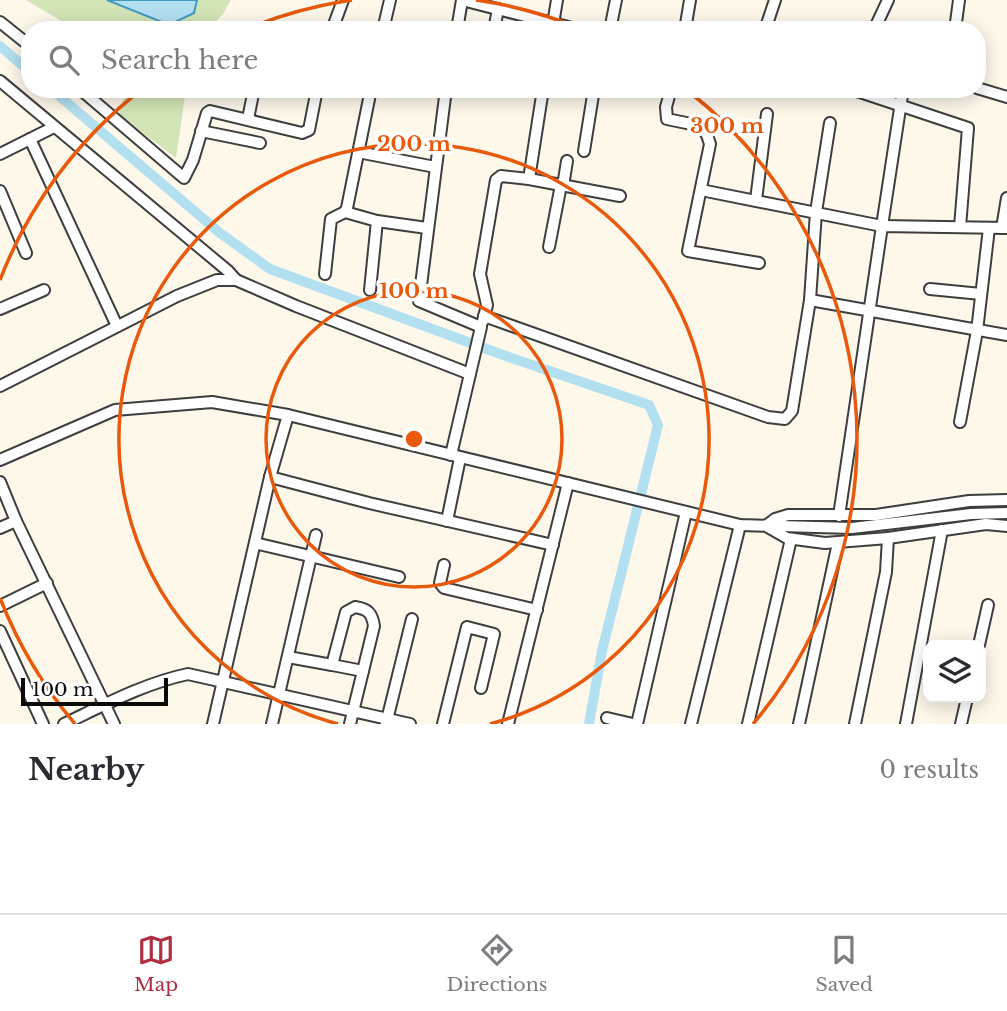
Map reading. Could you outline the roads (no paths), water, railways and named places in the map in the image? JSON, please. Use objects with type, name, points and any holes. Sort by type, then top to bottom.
[{"type":"street","points":[[335,21],[343,0]]},
{"type":"street","points":[[385,21],[390,0]]},
{"type":"street","points":[[458,21],[462,0],[535,21]]},
{"type":"street","points":[[554,21],[557,0]]},
{"type":"street","points":[[612,21],[616,0]]},
{"type":"street","points":[[686,21],[690,0]]},
{"type":"street","points":[[768,21],[775,0]]},
{"type":"street","points":[[878,21],[888,0]]},
{"type":"street","points":[[956,21],[959,0]]},
{"type":"street","points":[[496,21],[498,9]]},
{"type":"street","points":[[0,22],[21,39]]},
{"type":"street","points":[[0,80],[236,280],[470,374]]},
{"type":"street","points":[[986,91],[1007,97]]},
{"type":"street","points":[[91,98],[184,178],[191,168],[205,116],[209,111],[302,132],[309,130],[315,98]]},
{"type":"street","points":[[248,119],[252,98]]},
{"type":"street","points":[[345,212],[369,98]]},
{"type":"street","points":[[445,98],[419,301],[482,326],[779,420],[785,419],[792,411],[810,300],[816,212],[830,123]]},
{"type":"street","points":[[529,179],[542,98]]},
{"type":"street","points":[[584,151],[593,98]]},
{"type":"street","points":[[668,98],[667,119],[701,126],[710,144],[688,251],[759,264]]},
{"type":"street","points":[[880,98],[968,128],[960,227]]},
{"type":"street","points":[[839,516],[901,98]]},
{"type":"street","points":[[756,200],[767,114]]},
{"type":"street","points":[[0,154],[54,127]]},
{"type":"street","points":[[201,131],[260,143]]},
{"type":"street","points":[[30,139],[117,326]]},
{"type":"street","points":[[358,152],[435,167]]},
{"type":"street","points":[[549,247],[567,160]]},
{"type":"street","points":[[447,521],[455,456],[482,326],[486,297],[480,274],[496,180],[500,176],[529,179],[620,196]]},
{"type":"street","points":[[701,190],[882,226],[1004,228],[1007,198]]},
{"type":"street","points":[[1,195],[26,253]]},
{"type":"street","points":[[326,274],[331,219],[345,212],[377,221],[427,229]]},
{"type":"street","points":[[370,290],[377,221]]},
{"type":"street","points":[[960,422],[977,331],[989,228]]},
{"type":"street","points":[[0,386],[177,296],[217,280],[236,280]]},
{"type":"street","points":[[930,289],[981,293]]},
{"type":"street","points":[[0,309],[44,290]]},
{"type":"street","points":[[810,300],[1007,335]]},
{"type":"street","points":[[0,460],[114,410],[212,402],[288,415],[740,525],[869,528],[962,515],[1007,513]]},
{"type":"street","points":[[213,724],[270,477],[288,415]]},
{"type":"street","points":[[270,477],[553,545]]},
{"type":"street","points":[[0,482],[16,521],[114,724]]},
{"type":"street","points":[[508,724],[568,483]]},
{"type":"street","points":[[766,526],[788,515],[839,516],[901,512],[969,501],[1007,500]]},
{"type":"street","points":[[607,718],[635,724],[686,512]]},
{"type":"street","points":[[0,528],[16,521]]},
{"type":"street","points":[[766,526],[791,539],[838,542],[986,524],[1007,526]]},
{"type":"street","points":[[691,724],[740,525]]},
{"type":"street","points":[[906,724],[942,530]]},
{"type":"street","points":[[272,724],[316,535]]},
{"type":"street","points":[[855,724],[886,572],[888,538]]},
{"type":"street","points":[[748,724],[791,539]]},
{"type":"street","points":[[799,724],[838,542]]},
{"type":"street","points":[[255,544],[399,577]]},
{"type":"street","points":[[444,565],[440,583],[444,588],[537,610]]},
{"type":"street","points":[[0,606],[47,583]]},
{"type":"street","points":[[980,640],[988,605]]},
{"type":"street","points":[[332,665],[346,612],[349,608],[368,610],[374,626],[350,724]]},
{"type":"street","points":[[387,721],[412,619]]},
{"type":"street","points":[[443,724],[467,627],[494,634],[481,688]]},
{"type":"street","points":[[0,631],[43,724]]},
{"type":"street","points":[[288,657],[363,671]]},
{"type":"street","points":[[64,724],[105,705],[188,674],[387,721],[410,724]]},
{"type":"street","points":[[961,724],[966,703]]},
{"type":"water","points":[[107,0],[197,0],[194,13],[177,21],[159,21]]},
{"type":"waterway","points":[[0,46],[21,64]]},
{"type":"waterway","points":[[62,98],[220,233],[270,269],[503,355],[649,405],[658,425],[602,651],[589,724]]}]
